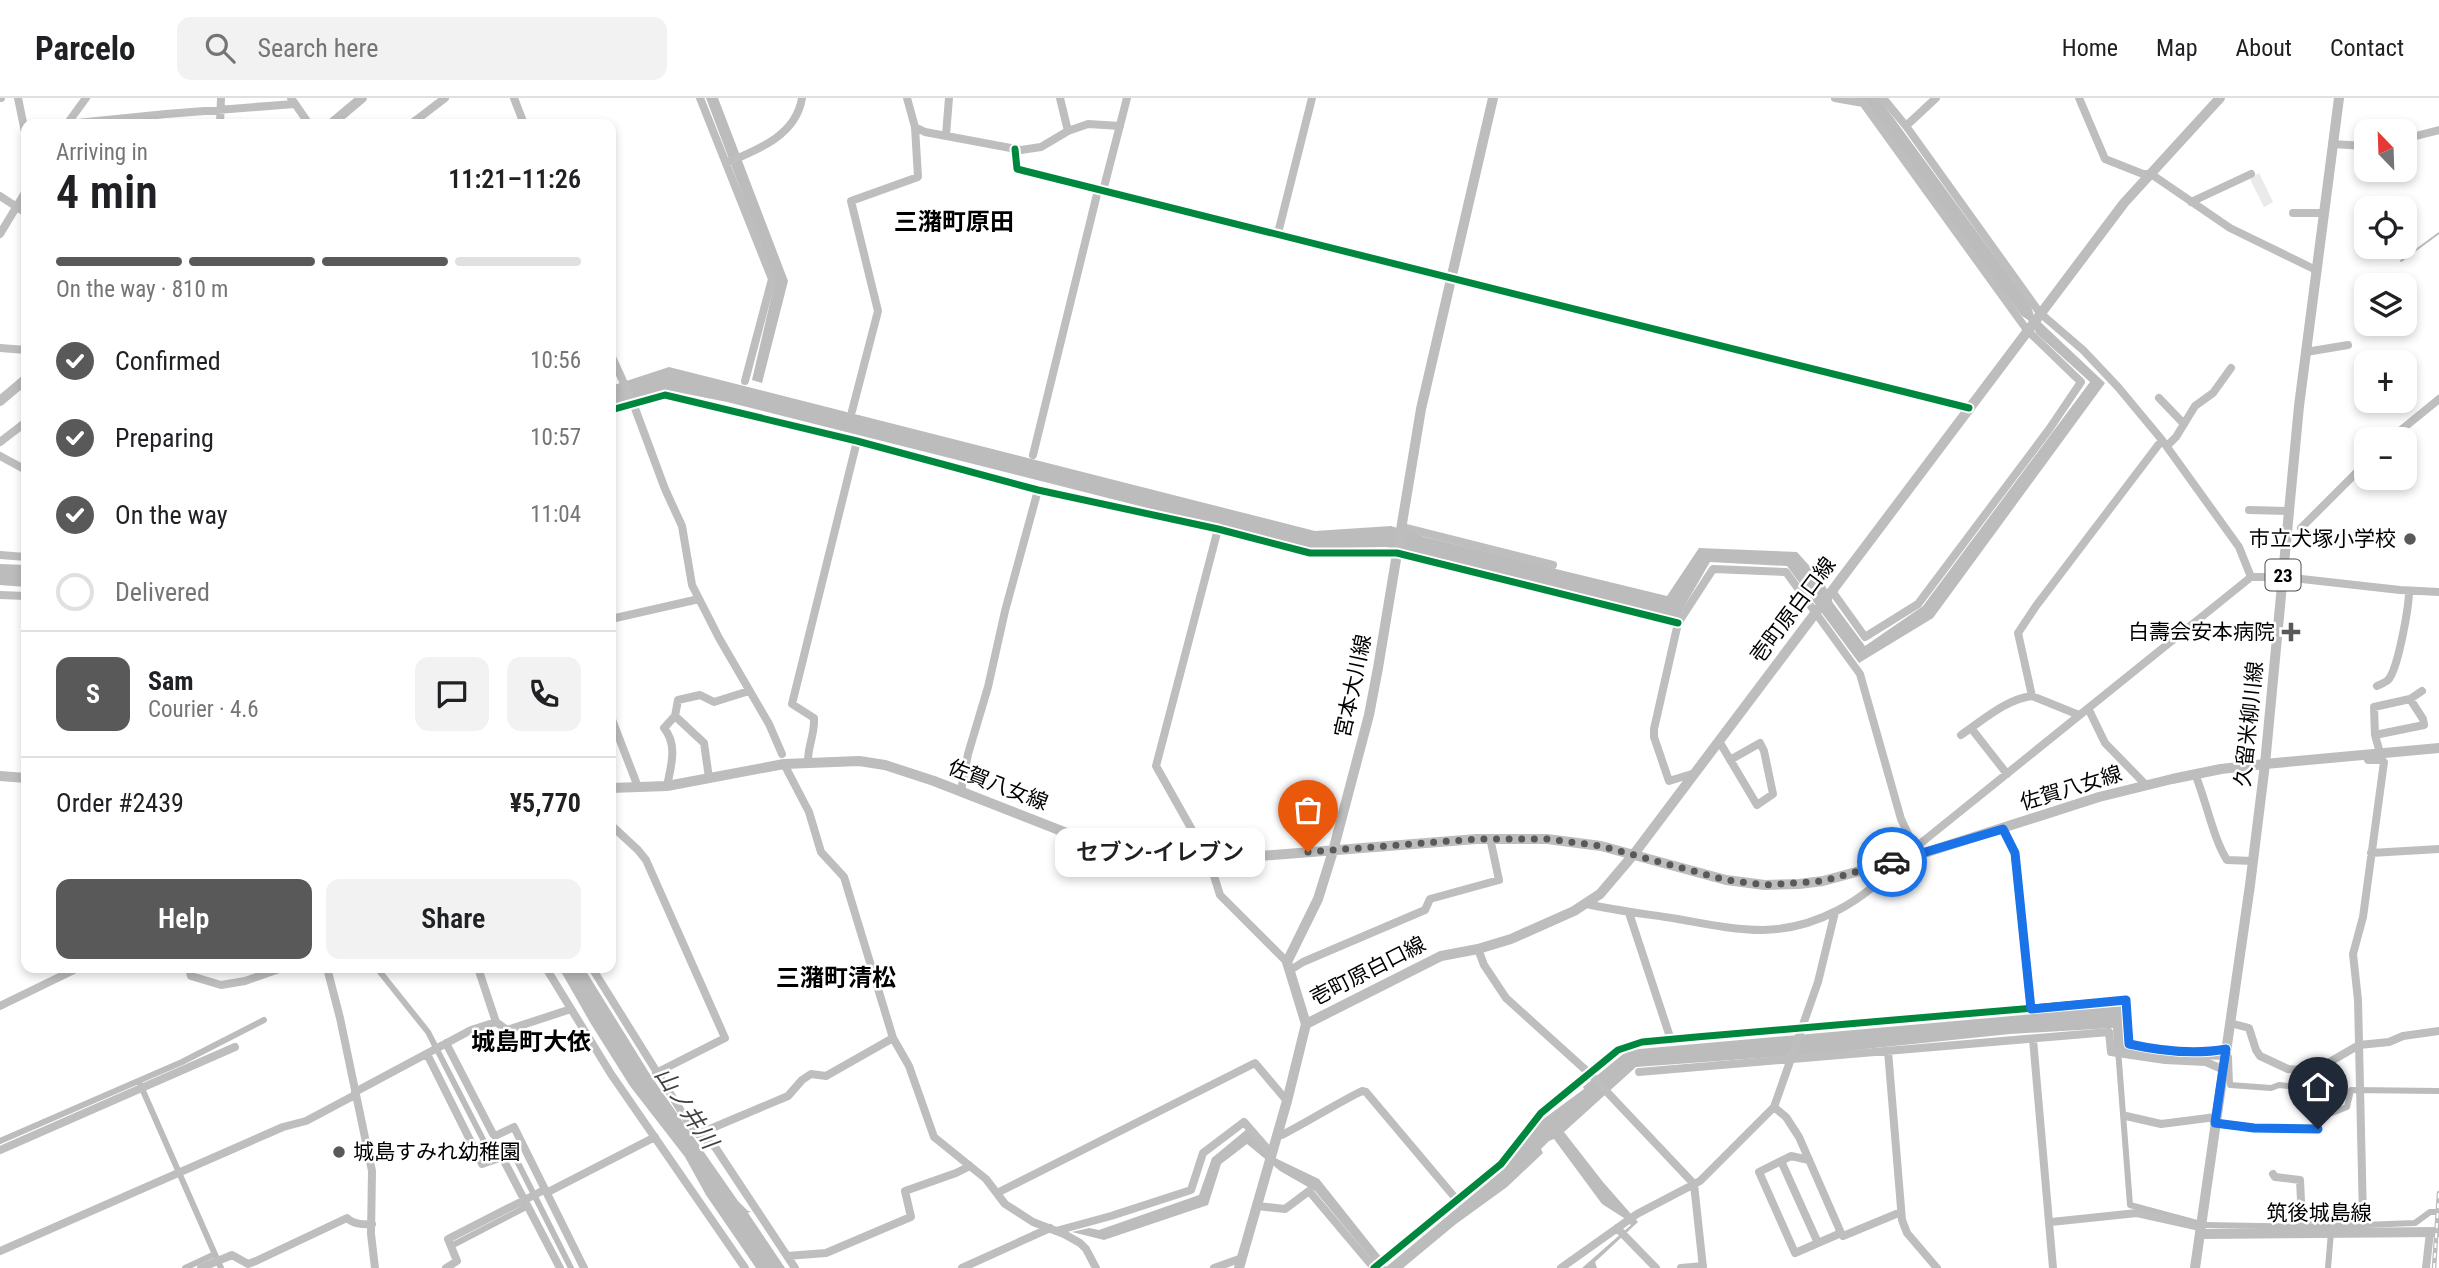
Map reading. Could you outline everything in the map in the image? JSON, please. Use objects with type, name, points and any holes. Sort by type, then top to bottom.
[{"type":"main road","points":[[337,119],[362,98]]},
{"type":"main road","name":"宮本大川線","points":[[1288,967],[1318,899],[1334,851],[1368,715],[1421,410],[1493,98]]},
{"type":"main road","name":"壱町原白口線","points":[[1306,1024],[1441,956],[1511,939],[1587,904],[1600,894],[1695,774],[2124,203],[2220,98]]},
{"type":"main road","name":"久留米柳川線","points":[[2196,1268],[2265,764],[2306,352],[2339,98]]},
{"type":"main road","points":[[0,401],[21,384]]},
{"type":"main road","name":"佐賀八女線","points":[[616,788],[667,786],[783,759],[859,761],[885,765],[961,791],[1105,848],[1133,856],[1176,861],[1209,860],[1490,838],[1547,839],[1601,846],[1726,880],[1765,885],[1823,881],[1898,860],[1917,851],[2003,829],[2099,797],[2194,774],[2265,764],[2439,748]]},
{"type":"main road","points":[[0,776],[21,778]]},
{"type":"main road","points":[[1241,1263],[1306,1024],[1288,967]]},
{"type":"main road","name":"筑後城島線","points":[[2200,1231],[2435,1232]]},
{"type":"street","points":[[18,98],[22,119]]},
{"type":"street","points":[[71,119],[86,98]]},
{"type":"street","points":[[220,119],[221,98]]},
{"type":"street","points":[[418,119],[445,98]]},
{"type":"street","points":[[514,98],[522,119]]},
{"type":"street","points":[[700,98],[772,279],[745,381]]},
{"type":"street","points":[[726,163],[780,137],[802,98]]},
{"type":"street","points":[[852,411],[878,311],[850,201],[918,177],[915,127],[907,98]]},
{"type":"street","points":[[946,135],[949,98]]},
{"type":"street","points":[[1060,98],[1068,131]]},
{"type":"street","points":[[1033,455],[1127,98]]},
{"type":"street","points":[[1278,233],[1312,98]]},
{"type":"street","points":[[1830,593],[1867,637],[1919,604],[2081,382],[2029,328],[1863,103],[1835,98]]},
{"type":"street","points":[[1883,98],[1906,126],[2039,315],[2083,351],[2109,377],[2165,443],[2239,547],[2252,577]]},
{"type":"street","points":[[1906,126],[1936,98]]},
{"type":"street","points":[[2079,98],[2105,159],[2143,174],[2151,174],[2255,242],[2316,270]]},
{"type":"street","points":[[122,119],[293,101],[306,119]]},
{"type":"street","points":[[915,127],[1015,149],[1041,147],[1068,131],[1088,124],[1120,126]]},
{"type":"street","points":[[2417,136],[2439,130]]},
{"type":"street","points":[[2332,144],[2354,145]]},
{"type":"street","points":[[1015,149],[1017,169],[1969,408]]},
{"type":"street","points":[[2191,202],[2251,174]]},
{"type":"street","points":[[0,196],[21,210]]},
{"type":"street","points":[[0,234],[21,200]]},
{"type":"street","points":[[2293,213],[2323,213]]},
{"type":"street","points":[[2306,352],[2348,345]]},
{"type":"street","points":[[0,348],[21,350]]},
{"type":"street","points":[[2032,696],[2018,633],[2036,606],[2165,443],[2184,425],[2195,406],[2213,393],[2231,368]]},
{"type":"street","points":[[616,378],[633,403],[664,489],[682,526],[689,573],[699,599],[769,724],[809,812],[821,852],[844,877],[894,1038],[909,1066],[933,1137],[986,1180],[1013,1209],[1086,1249],[1096,1268]]},
{"type":"street","points":[[616,409],[665,395],[856,441],[1038,490],[1219,529],[1310,553],[1397,551],[1678,623]]},
{"type":"street","points":[[2159,398],[2184,425]]},
{"type":"street","points":[[2405,427],[2439,399]]},
{"type":"street","points":[[0,442],[21,426]]},
{"type":"street","points":[[808,761],[808,748],[815,732],[814,718],[792,704],[856,441]]},
{"type":"street","points":[[0,456],[21,467]]},
{"type":"street","points":[[2301,528],[2354,475]]},
{"type":"street","points":[[961,791],[968,754],[988,687],[1005,611],[1038,490]]},
{"type":"street","points":[[2249,510],[2289,511]]},
{"type":"street","points":[[1219,529],[1156,766],[1209,860],[1220,895],[1288,967],[1425,910],[1430,899],[1499,880],[1490,838]]},
{"type":"street","points":[[1402,529],[1553,565]]},
{"type":"street","points":[[0,555],[21,557]]},
{"type":"street","points":[[1695,774],[1669,781],[1654,737],[1654,729],[1678,623],[1713,569],[1786,572],[1816,611],[1860,674],[1901,819],[1917,851],[2079,715],[2252,577],[2283,577],[2439,592]]},
{"type":"street","points":[[2377,686],[2387,681],[2393,667],[2409,604],[2409,591]]},
{"type":"street","points":[[0,595],[21,596]]},
{"type":"street","points":[[616,618],[699,599]]},
{"type":"street","points":[[667,786],[673,754],[671,736],[664,728],[675,716],[678,701],[700,695],[714,702],[749,691]]},
{"type":"street","points":[[2380,753],[2375,735],[2374,707],[2410,699],[2422,691]]},
{"type":"street","points":[[1961,735],[2006,704],[2032,696],[2079,715]]},
{"type":"street","points":[[2375,735],[2424,725],[2410,699]]},
{"type":"street","points":[[2088,708],[2105,743],[2146,785]]},
{"type":"street","points":[[675,716],[704,743],[709,778]]},
{"type":"street","points":[[1971,728],[2007,774]]},
{"type":"street","points":[[616,731],[638,787]]},
{"type":"street","points":[[1719,741],[1730,760],[1757,805],[1773,794],[1764,751],[1759,743],[1730,760]]},
{"type":"street","points":[[2302,1221],[2364,1218],[2358,1000],[2353,954],[2363,917],[2384,762],[2368,760],[2366,755]]},
{"type":"street","points":[[2194,774],[2206,799],[2219,847],[2227,860],[2253,861]]},
{"type":"street","points":[[2003,829],[2015,853],[2031,1009]]},
{"type":"street","points":[[616,830],[646,860],[725,1038],[656,1073]]},
{"type":"street","points":[[2371,853],[2439,849]]},
{"type":"street","points":[[1587,904],[1716,926],[1764,930],[1795,927],[1835,912],[1879,881],[1898,860]]},
{"type":"street","points":[[1561,1268],[1573,1264],[1637,1214],[1700,1181],[1774,1107],[1818,982],[1835,912]]},
{"type":"street","points":[[1629,913],[1671,1040]]},
{"type":"street","points":[[1478,949],[1484,965],[1506,998],[1591,1075],[1694,1184],[1703,1267],[1681,1268]]},
{"type":"street","points":[[0,1006],[68,973]]},
{"type":"street","points":[[190,973],[191,976],[221,985],[268,973]]},
{"type":"street","points":[[328,973],[372,1171],[371,1234],[375,1268]]},
{"type":"street","points":[[480,973],[496,1021],[507,1030],[570,1009]]},
{"type":"street","points":[[550,973],[611,1073],[740,1266]]},
{"type":"street","points":[[595,973],[656,1073],[698,1134],[715,1147],[795,1268]]},
{"type":"street","points":[[1257,1206],[1285,1209],[1310,1191],[1374,1268],[1501,1164],[1541,1113],[1626,1046],[2126,1000],[2129,1044],[2168,1051],[2226,1050]]},
{"type":"street","points":[[0,1251],[284,1127],[306,1121],[444,1044],[496,1021]]},
{"type":"street","points":[[2230,1023],[2249,1028],[2260,1056],[2288,1069],[2314,1071],[2359,1045],[2389,1042],[2403,1036],[2439,1031]]},
{"type":"street","points":[[1639,1072],[2109,1032],[2111,1052],[2165,1060],[2206,1062],[2224,1068]]},
{"type":"street","points":[[698,1134],[788,1096],[811,1074],[826,1076],[894,1038]]},
{"type":"street","points":[[2034,1039],[2053,1268]]},
{"type":"street","points":[[444,1044],[493,1134],[495,1136],[514,1127],[584,1268]]},
{"type":"street","points":[[0,1150],[235,1048]]},
{"type":"street","points":[[1888,1051],[1901,1212],[1907,1233],[1937,1268]]},
{"type":"street","points":[[428,1053],[482,1164],[502,1157],[560,1268]]},
{"type":"street","points":[[997,1193],[1255,1063],[1287,1101]]},
{"type":"street","points":[[1277,1135],[1317,1117],[1362,1091],[1366,1092],[1457,1200]]},
{"type":"street","points":[[1774,1107],[1791,1122],[1843,1236],[1901,1212]]},
{"type":"street","points":[[2126,1116],[2161,1124],[2215,1120],[2254,1128],[2318,1129]]},
{"type":"street","points":[[961,1268],[1191,1190],[1203,1153],[1244,1122],[1271,1153]]},
{"type":"street","points":[[446,1268],[457,1261],[448,1239],[655,1137]]},
{"type":"street","points":[[1809,1160],[1794,1156],[1759,1172],[1795,1253],[1841,1233]]},
{"type":"street","points":[[1781,1161],[1818,1243]]},
{"type":"street","points":[[787,1256],[826,1253],[911,1217],[905,1191],[970,1166]]},
{"type":"street","points":[[2273,1174],[2275,1177],[2299,1178],[2302,1233]]},
{"type":"street","points":[[2051,1222],[2137,1213],[2200,1231]]},
{"type":"street","points":[[202,1268],[232,1255],[248,1264],[347,1218],[365,1225],[372,1224]]},
{"type":"street","points":[[1617,1228],[1656,1268]]},
{"type":"street","points":[[2426,1268],[2435,1232]]},
{"type":"street","points":[[1214,1268],[1241,1263]]},
{"type":"shaded area","points":[[706,98],[718,98],[788,281],[762,383],[752,380],[775,281]]},
{"type":"shaded area","points":[[1856,98],[1879,98],[2031,306],[2034,316],[2105,383],[1933,618],[1859,663],[1787,566],[1710,562],[1677,619],[1386,547],[1310,549],[727,402],[667,390],[616,407],[616,384],[669,367],[1315,531],[1391,526],[1425,537],[1667,596],[1699,548],[1797,552],[1823,581],[1833,603],[1865,646],[1923,606],[2090,382],[2037,334]]},
{"type":"shaded area","points":[[2259,173],[2273,202],[2264,207],[2250,179]]},
{"type":"shaded area","points":[[0,564],[21,565],[21,587],[0,585]]},
{"type":"shaded area","points":[[562,973],[587,973],[651,1076],[738,1201],[751,1211],[748,1213],[785,1268],[756,1268],[706,1195],[685,1157],[630,1086]]},
{"type":"shaded area","points":[[2125,1006],[2127,1053],[2114,1051],[2113,1028],[2010,1034],[1826,1053],[1636,1067],[1564,1132],[1638,1222],[1595,1262],[1597,1268],[1582,1268],[1631,1225],[1602,1204],[1554,1139],[1541,1149],[1543,1153],[1507,1187],[1456,1224],[1403,1268],[1382,1268],[1377,1260],[1373,1261],[1315,1191],[1280,1171],[1247,1144],[1221,1164],[1208,1205],[1104,1240],[1072,1232],[1089,1228],[1099,1230],[1199,1195],[1212,1158],[1247,1129],[1267,1154],[1319,1179],[1386,1267],[1504,1169],[1542,1120],[1584,1089],[1583,1087],[1628,1050]]},
{"type":"waterway","points":[[2401,261],[2439,233]]},
{"type":"waterway","points":[[381,973],[428,1032],[489,1151],[508,1143],[571,1268]]},
{"type":"waterway","points":[[0,1141],[182,1062],[264,1020]]},
{"type":"waterway","points":[[2120,1047],[2156,1055],[2229,1057],[2230,1085],[2298,1087],[2332,1113],[2347,1107],[2351,1090],[2439,1091]]},
{"type":"waterway","points":[[2118,1049],[2130,1205],[2197,1223]]},
{"type":"waterway","points":[[140,1084],[221,1268]]},
{"type":"waterway","points":[[455,1244],[526,1207]]},
{"type":"waterway","points":[[2205,1225],[2310,1227],[2415,1223],[2430,1212],[2439,1212]]},
{"type":"waterway","points":[[2328,1268],[2331,1232]]},
{"type":"waterway","points":[[185,1268],[215,1254]]},
{"type":"railway","points":[[2434,1268],[2439,1193]]},
{"type":"cycle path","points":[[1015,149],[1017,169],[1969,408]]},
{"type":"cycle path","points":[[616,409],[665,395],[857,441],[1038,490],[1218,529],[1310,553],[1397,553],[1678,623]]},
{"type":"cycle path","points":[[1374,1268],[1501,1164],[1541,1113],[1618,1050],[1642,1042],[2126,1000],[2129,1044],[2178,1051],[2226,1049]]},
{"type":"way so far","points":[[1308,852],[1477,839],[1547,839],[1601,846],[1726,880],[1765,885],[1823,881],[1892,862]]},
{"type":"place","name":"市立犬塚小学校","points":[[2410,539]]},
{"type":"place","name":"白壽会安本病院","points":[[2291,632]]},
{"type":"place","name":"セブン-イレブン","points":[[1308,852]]},
{"type":"place","name":"城島すみれ幼稚園","points":[[339,1152]]},
{"type":"district","name":"三潴町原田","points":[[954,222]]},
{"type":"district","name":"三潴町清松","points":[[836,978]]},
{"type":"district","name":"城島町大依","points":[[531,1042]]},
{"type":"route","points":[[1892,862],[2003,829],[2015,853],[2031,1009],[2126,1000],[2129,1044],[2168,1051],[2206,1052],[2226,1049],[2215,1123],[2254,1128],[2318,1129]]},
{"type":"water label","name":"山ノ井川","points":[[686,1108]]}]
